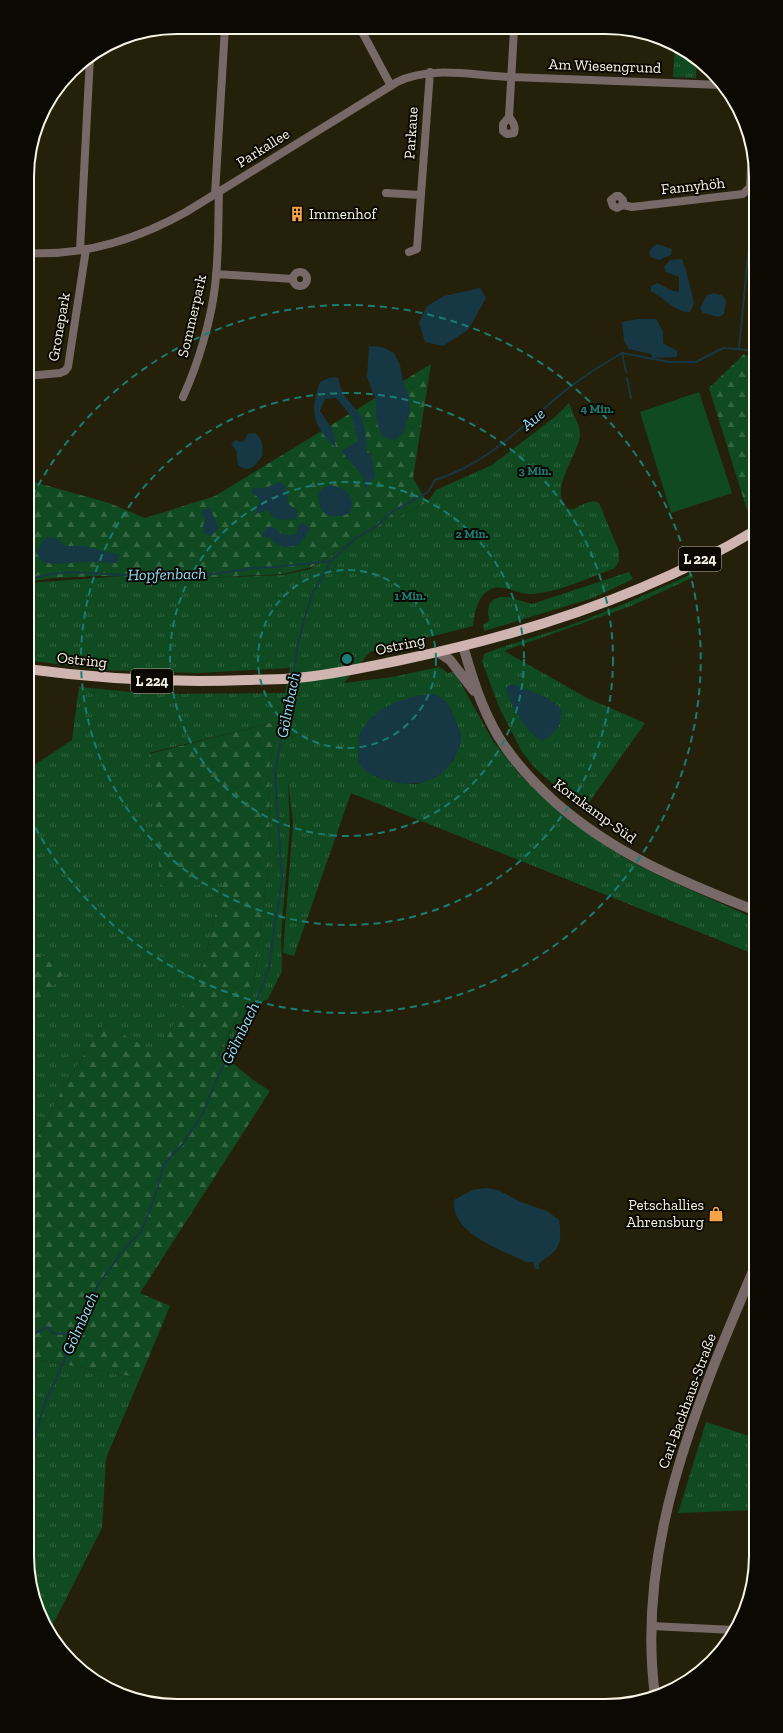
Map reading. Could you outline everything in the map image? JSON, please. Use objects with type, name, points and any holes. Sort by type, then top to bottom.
[{"type":"main road","name":"Ostring","points":[[34,670],[106,678],[160,682],[296,678],[339,672],[463,646],[559,618],[596,605],[717,552],[749,534]]},
{"type":"street","name":"Sommerpark","points":[[183,397],[193,375],[210,313],[216,274],[217,193],[225,34]]},
{"type":"street","points":[[363,34],[391,86]]},
{"type":"street","points":[[509,117],[514,34]]},
{"type":"street","name":"Gronepark","points":[[34,375],[60,373],[65,371],[68,367],[83,250],[90,64]]},
{"type":"street","name":"Parkallee","points":[[34,253],[60,253],[83,250],[118,242],[146,232],[173,219],[217,193],[409,76],[430,72],[511,77]]},
{"type":"street","name":"Parkaue","points":[[409,252],[417,249],[430,72]]},
{"type":"street","name":"Am Wiesengrund","points":[[511,77],[715,85]]},
{"type":"street","name":"Fannyhöh","points":[[623,205],[632,207],[743,194],[749,188]]},
{"type":"street","points":[[386,193],[421,195]]},
{"type":"street","points":[[216,274],[293,279]]},
{"type":"street","points":[[458,669],[458,656],[463,646]]},
{"type":"street","name":"Kornkamp-Süd","points":[[463,646],[479,697],[497,735],[516,762],[539,788],[578,821],[608,842],[643,863],[686,883],[749,908]]},
{"type":"street","name":"Kornkamp-Süd","points":[[438,652],[450,660],[479,697]]},
{"type":"street","name":"Carl-Backhaus-Straße","points":[[654,1690],[651,1626],[653,1591],[666,1513],[678,1465],[701,1396],[749,1280]]},
{"type":"street","points":[[745,1289],[749,1290]]},
{"type":"street","points":[[651,1626],[729,1630]]},
{"type":"green space","points":[[675,51],[697,67],[696,78],[673,77]]},
{"type":"green space","points":[[744,354],[749,356],[749,509],[747,510],[709,388]]},
{"type":"green space","points":[[431,364],[413,478],[427,502],[357,538],[312,567],[283,574],[204,578],[99,576],[53,578],[34,581],[34,482],[109,503],[145,518],[215,496]]},
{"type":"green space","points":[[699,392],[732,493],[671,513],[640,412]]},
{"type":"green space","points":[[569,403],[580,431],[580,435],[578,444],[561,486],[561,495],[564,504],[571,510],[588,502],[599,503],[619,551],[619,561],[615,568],[572,584],[540,593],[525,594],[505,588],[491,589],[486,592],[480,600],[476,610],[473,626],[370,652],[344,683],[392,677],[439,667],[448,673],[454,671],[493,741],[521,776],[541,795],[601,843],[632,862],[666,879],[749,916],[749,952],[351,793],[294,956],[283,953],[293,822],[288,782],[290,826],[281,937],[282,971],[268,999],[258,1004],[229,1060],[252,1079],[270,1091],[216,1060],[254,984],[270,852],[269,766],[279,721],[149,753],[223,882],[202,971],[158,1055],[104,1024],[63,1088],[34,1144],[34,1006],[67,969],[37,953],[34,958],[34,765],[72,740],[79,687],[152,694],[285,693],[290,668],[198,673],[101,670],[34,661],[34,582],[125,576],[204,578],[283,575],[310,569],[357,538],[427,502],[436,490],[492,465],[555,417]],"holes":[[[400,702],[450,708],[460,732],[461,742],[453,761],[418,784],[400,783],[376,777],[359,749],[359,739],[391,705]]]},
{"type":"green space","points":[[629,572],[633,579],[593,598],[484,631],[483,625],[489,621],[489,605],[493,600],[500,597],[508,597],[532,604]]},
{"type":"green space","points":[[692,574],[694,577],[631,606],[504,651],[589,699],[645,723],[583,811],[536,769],[522,752],[500,709],[482,662],[484,654],[584,620]]},
{"type":"green space","points":[[279,721],[269,766],[270,852],[254,984],[216,1059],[270,1091],[140,1293],[170,1306],[140,1378],[34,1359],[34,1144],[63,1088],[104,1024],[158,1054],[202,971],[223,882],[161,889],[149,754]]},
{"type":"green space","points":[[37,953],[68,969],[34,1006],[34,958]]},
{"type":"green space","points":[[34,1359],[140,1378],[106,1458],[102,1528],[52,1626],[39,1593],[34,1565]]},
{"type":"green space","points":[[706,1422],[749,1436],[749,1510],[678,1513]]},
{"type":"water","points":[[657,244],[672,249],[671,255],[659,260],[651,257],[649,253],[651,248]]},
{"type":"water","points":[[682,259],[694,303],[690,312],[680,310],[651,291],[651,286],[658,283],[670,290],[679,292],[679,277],[666,272],[664,267],[670,260]]},
{"type":"water","points":[[480,288],[486,298],[468,330],[443,346],[425,342],[419,323],[427,306],[444,296]]},
{"type":"water","points":[[715,293],[723,296],[726,301],[724,314],[718,317],[703,313],[700,308],[707,295]]},
{"type":"water","points":[[638,319],[656,319],[663,331],[663,343],[677,351],[677,357],[652,358],[651,354],[629,349],[624,341],[622,322]]},
{"type":"water","points":[[369,346],[382,347],[394,353],[400,365],[403,381],[409,397],[410,409],[404,432],[395,440],[382,436],[376,420],[376,400],[367,377]]},
{"type":"water","points":[[338,377],[344,395],[362,418],[367,453],[371,453],[375,477],[368,484],[365,491],[363,478],[342,451],[358,441],[352,417],[336,398],[325,399],[320,411],[333,430],[336,448],[322,433],[315,418],[315,402],[320,382],[329,378]]},
{"type":"water","points":[[255,433],[260,438],[262,443],[262,456],[252,468],[242,468],[238,465],[236,450],[231,444],[236,440],[241,442],[244,441],[248,434]]},
{"type":"water","points":[[279,482],[286,487],[288,504],[297,510],[296,520],[281,520],[275,518],[268,510],[255,514],[260,499],[251,492],[253,488],[265,488]]},
{"type":"water","points":[[330,485],[341,488],[349,494],[352,502],[350,513],[340,516],[330,516],[322,511],[320,507],[319,495],[324,487]]},
{"type":"water","points":[[209,507],[217,523],[218,529],[211,536],[204,534],[203,526],[205,519],[201,515],[203,511]]},
{"type":"water","points":[[302,523],[310,529],[303,540],[296,545],[288,547],[276,544],[271,538],[263,537],[262,533],[271,526],[277,531],[286,535],[297,533],[298,525]]},
{"type":"water","points":[[46,537],[55,538],[66,546],[83,546],[120,555],[116,563],[88,562],[51,564],[40,560],[36,551]]},
{"type":"water","points":[[512,684],[544,696],[560,707],[561,718],[558,727],[551,735],[542,741],[530,731],[516,712],[506,691],[508,686]]},
{"type":"water","points":[[430,694],[442,698],[447,703],[460,731],[460,745],[449,765],[435,778],[426,782],[407,784],[387,780],[367,772],[358,761],[359,739],[369,720],[387,706],[398,701]]},
{"type":"water","points":[[486,1188],[498,1190],[521,1202],[547,1211],[559,1220],[560,1241],[558,1246],[551,1254],[539,1263],[539,1269],[535,1269],[533,1262],[526,1262],[491,1246],[469,1231],[460,1222],[455,1212],[454,1200],[472,1190]]},
{"type":"waterway","points":[[739,349],[749,245]]},
{"type":"waterway","name":"Aue","points":[[293,675],[298,643],[312,595],[331,561],[356,538],[377,526],[392,512],[428,492],[435,480],[453,474],[469,466],[499,446],[571,386],[622,353],[669,362],[696,362],[723,348],[749,350]]},
{"type":"waterway","points":[[622,353],[626,372]]},
{"type":"waterway","points":[[627,378],[631,398]]},
{"type":"waterway","name":"Hopfenbach","points":[[34,578],[72,572],[124,575],[147,572],[180,577],[331,561]]},
{"type":"waterway","name":"Gölmbach","points":[[34,1440],[43,1408],[98,1285],[125,1248],[141,1232],[157,1190],[163,1165],[183,1144],[204,1111],[215,1083],[255,1005],[269,968],[282,882],[275,772],[292,681]]},
{"type":"waterway","points":[[34,1334],[48,1327],[54,1334],[76,1333]]},
{"type":"place","name":"Immenhof","points":[[297,214]]},
{"type":"place","name":"Petschallies Ahrensburg","points":[[716,1214]]}]
